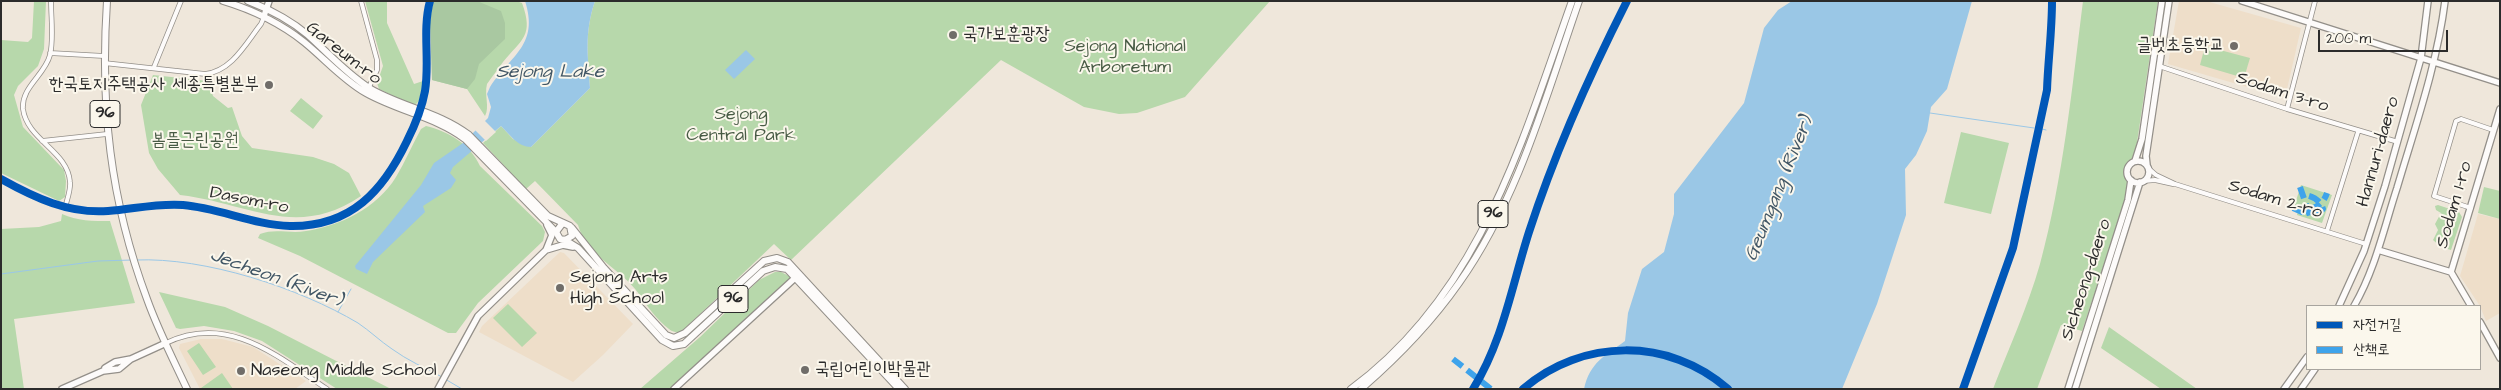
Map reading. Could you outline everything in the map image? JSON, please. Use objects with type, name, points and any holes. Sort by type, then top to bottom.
[{"type":"main road","name":"96","points":[[107,1],[104,60],[107,134],[119,210],[147,301],[187,389]]},
{"type":"main road","name":"Gareum-ro","points":[[223,1],[264,16],[305,43],[360,90],[418,113]]},
{"type":"main road","name":"Gareum-ro","points":[[248,1],[267,9],[307,34],[346,71],[369,88],[418,113]]},
{"type":"main road","name":"96","points":[[1352,389],[1409,337],[1441,298],[1476,245],[1509,177],[1572,1]]},
{"type":"main road","name":"96","points":[[1361,389],[1391,362],[1435,315],[1460,282],[1481,248],[1517,172],[1579,1]]},
{"type":"main road","name":"96","points":[[418,113],[455,124],[548,216],[572,230],[580,243],[666,335],[674,338],[685,333],[759,265],[770,259],[783,259],[792,265],[905,389]]},
{"type":"main road","name":"96","points":[[480,150],[556,232],[564,240],[575,245],[580,250],[662,340],[673,346],[684,344],[763,271],[781,267],[795,278],[899,389]]},
{"type":"main road","points":[[556,232],[562,224]]},
{"type":"main road","points":[[564,240],[570,238],[572,230]]},
{"type":"street","points":[[51,1],[50,53],[44,68],[26,93],[23,107],[30,128],[63,163],[68,173],[70,187],[65,208]]},
{"type":"street","points":[[154,67],[181,1]]},
{"type":"street","points":[[50,53],[205,74],[221,70],[244,45],[261,24],[269,1]]},
{"type":"street","points":[[361,1],[377,60],[377,70],[369,88]]},
{"type":"street","name":"Dasom-ro","points":[[1,179],[46,202],[65,208],[106,211],[151,204],[174,204],[212,209],[284,225],[304,225],[331,220],[353,210],[370,198],[384,183],[398,161],[418,113],[427,78],[426,24],[430,1]]},
{"type":"street","points":[[2162,1],[2142,139],[2134,161],[2128,168],[2128,175],[2131,180],[2141,182],[2155,180],[2175,184]]},
{"type":"street","points":[[2141,182],[2148,176],[2146,156],[2169,1]]},
{"type":"street","points":[[2242,1],[2500,82]]},
{"type":"street","points":[[2287,110],[2315,1]]},
{"type":"street","name":"Hannuri-daero","points":[[2339,305],[2366,244],[2398,142],[2421,58],[2428,1]]},
{"type":"street","name":"Hannuri-daero","points":[[2354,305],[2378,250],[2433,62],[2441,32],[2445,1]]},
{"type":"street","name":"Sodam 3-ro","points":[[2160,66],[2287,110],[2398,142]]},
{"type":"street","name":"Sodam 1-ro","points":[[2470,305],[2451,272],[2500,110]]},
{"type":"street","points":[[2471,208],[2434,196],[2456,121],[2461,119],[2493,130]]},
{"type":"street","points":[[2327,231],[2358,132]]},
{"type":"street","points":[[42,141],[107,134]]},
{"type":"street","points":[[2134,161],[2140,161],[2148,166],[2156,175],[2175,184]]},
{"type":"street","name":"Sicheong-daero","points":[[2068,389],[2128,200],[2131,180]]},
{"type":"street","name":"Sicheong-daero","points":[[2075,389],[2141,182]]},
{"type":"street","name":"Sodam 2-ro","points":[[2175,184],[2366,244]]},
{"type":"street","points":[[527,202],[551,230],[552,235],[549,248]]},
{"type":"street","points":[[549,248],[556,232]]},
{"type":"street","points":[[438,389],[466,334],[478,316],[549,248],[564,240]]},
{"type":"street","points":[[549,248],[566,244],[580,250]]},
{"type":"street","points":[[2378,250],[2451,272]]},
{"type":"street","points":[[674,389],[795,278]]},
{"type":"street","points":[[2481,324],[2500,358]]},
{"type":"street","points":[[62,389],[166,343],[204,332],[236,336],[254,342],[327,389]]},
{"type":"street","points":[[2284,389],[2306,358]]},
{"type":"street","points":[[2301,389],[2314,370]]},
{"type":"shaded area","name":"글벗초등학교","points":[[2179,1],[2206,1],[2301,28],[2285,98],[2168,64]]},
{"type":"shaded area","points":[[2478,214],[2500,219],[2500,313],[2486,321],[2481,305],[2460,276]]},
{"type":"shaded area","name":"Sejong Arts High School","points":[[560,252],[564,253],[633,324],[573,382],[479,332],[482,326]]},
{"type":"shaded area","name":"Naseong Middle School","points":[[201,339],[222,339],[253,347],[306,381],[295,389],[200,389],[179,348],[180,344]]},
{"type":"green space","points":[[34,1],[46,1],[44,49],[38,66],[18,86],[14,95],[23,127],[64,170],[66,181],[65,197],[59,201],[1,173],[1,40],[28,42],[32,38]]},
{"type":"green space","points":[[365,1],[387,1],[387,23],[414,84],[423,81],[419,101],[414,106],[379,89],[377,83],[383,66]]},
{"type":"green space","points":[[433,1],[477,1],[501,11],[505,23],[505,39],[479,64],[475,79],[467,89],[432,80],[430,23]]},
{"type":"green space","points":[[436,1],[516,1],[522,3],[527,23],[526,30],[521,42],[487,84],[487,109],[485,116],[467,89],[432,80],[431,11]]},
{"type":"green space","name":"Sejong Central Park","points":[[595,1],[1270,1],[1185,97],[1137,113],[1119,114],[1084,107],[1001,60],[791,260],[774,244],[680,333],[671,331],[652,313],[632,285],[589,246],[582,236],[578,225],[535,181],[526,189],[483,143],[501,126],[513,139],[531,147],[590,88],[588,34]]},
{"type":"green space","points":[[2083,1],[2158,1],[2135,156],[2127,163],[2124,171],[2128,192],[2082,331],[2061,325],[2037,389],[1993,389],[2030,295],[2048,232],[2066,134]]},
{"type":"green space","points":[[2205,46],[2250,58],[2244,78],[2200,65]]},
{"type":"green space","name":"봄뜰근린공원","points":[[153,75],[208,81],[213,96],[228,108],[232,107],[242,136],[252,148],[313,157],[334,164],[349,173],[361,196],[337,209],[315,216],[293,217],[272,215],[180,195],[158,169],[149,153],[141,105]]},
{"type":"green space","points":[[301,98],[323,116],[313,129],[290,111]]},
{"type":"green space","points":[[426,126],[442,131],[465,145],[480,166],[542,226],[545,232],[543,241],[478,303],[456,333],[448,333],[300,256],[258,238],[260,234],[266,232],[300,232],[319,229],[357,214],[379,198],[388,188],[396,177],[421,129]]},
{"type":"green space","points":[[1961,132],[2009,143],[1991,214],[1944,203]]},
{"type":"green space","points":[[2301,185],[2332,195],[2322,223],[2297,215],[2299,208],[2294,207]]},
{"type":"green space","points":[[2484,187],[2500,191],[2500,219],[2478,213]]},
{"type":"green space","points":[[2438,205],[2459,212],[2462,217],[2451,250],[2441,247],[2433,240],[2438,230],[2435,224],[2441,213],[2436,210],[2435,206]]},
{"type":"green space","points":[[62,214],[91,221],[110,221],[135,303],[14,319],[24,389],[1,389],[1,229],[39,227],[61,221]]},
{"type":"green space","points":[[775,272],[781,272],[791,277],[672,389],[640,389],[700,337],[759,280]]},
{"type":"green space","points":[[159,292],[225,307],[268,326],[391,389],[337,389],[262,341],[234,331],[204,326],[176,328]]},
{"type":"green space","points":[[508,304],[537,333],[522,347],[493,318]]},
{"type":"green space","points":[[2109,327],[2197,389],[2161,389],[2101,348]]},
{"type":"green space","points":[[199,343],[216,367],[203,375],[187,351]]},
{"type":"green space","points":[[222,373],[233,389],[201,389],[201,388]]},
{"type":"water","name":"Sejong Lake","points":[[525,1],[595,1],[588,34],[590,88],[531,147],[518,143],[501,126],[453,167],[450,173],[456,180],[451,188],[423,206],[425,212],[373,262],[367,274],[356,269],[355,266],[421,185],[434,163],[463,143],[488,118],[491,107],[487,94],[490,87],[526,39],[529,28]]},
{"type":"water","name":"Geumgang (River)","points":[[1792,1],[1972,1],[1947,89],[1931,107],[1927,131],[1916,155],[1905,169],[1906,215],[1877,304],[1842,389],[1584,389],[1594,366],[1625,341],[1628,313],[1642,269],[1664,252],[1674,214],[1674,194],[1744,103],[1764,28],[1778,10]]},
{"type":"water","points":[[746,50],[755,59],[734,79],[725,70]]},
{"type":"pier","points":[[484,120],[496,132],[486,141],[475,130]]},
{"type":"waterway","points":[[1930,113],[2034,128]]},
{"type":"waterway","points":[[2042,129],[2046,130]]},
{"type":"waterway","name":"Jecheon (River)","points":[[1,274],[98,261],[132,260]]},
{"type":"waterway","name":"Jecheon (River)","points":[[136,260],[163,260],[221,269],[280,287],[308,298],[358,323],[398,353],[442,377]]},
{"type":"waterway","points":[[338,312],[351,289]]},
{"type":"waterway","name":"Jecheon (River)","points":[[445,379],[462,389]]},
{"type":"marked path","points":[[2300,187],[2310,216],[2318,214],[2323,209],[2319,201],[2305,195]]},
{"type":"marked path","points":[[2293,208],[2302,212],[2314,208],[2323,201],[2327,193]]},
{"type":"marked path","points":[[1453,359],[1491,389]]},
{"type":"cycle path","points":[[1,179],[40,198],[80,210],[108,211],[155,205],[183,205],[210,209],[277,225],[312,225],[331,220],[347,213],[376,190],[398,159],[413,129],[425,91],[427,68],[426,34],[430,1]]},
{"type":"cycle path","points":[[1473,389],[1492,352],[1506,312],[1529,232],[1561,144],[1599,57],[1627,1]]},
{"type":"cycle path","points":[[1963,389],[2013,248],[2047,90],[2052,1]]},
{"type":"cycle path","points":[[1523,389],[1546,372],[1572,360],[1598,353],[1625,350],[1653,353],[1679,360],[1705,372],[1728,389]]},
{"type":"place","name":"국가보훈광장","points":[[953,35]]},
{"type":"place","name":"글벗초등학교","points":[[2234,46]]},
{"type":"place","name":"한국토지주택공사 세종특별본부","points":[[269,85]]},
{"type":"place","name":"Sejong Arts High School","points":[[560,288]]},
{"type":"place","name":"국립어린이박물관","points":[[805,370]]},
{"type":"place","name":"Naseong Middle School","points":[[241,371]]},
{"type":"park label","name":"Sejong National Arboretum","points":[[1125,57]]}]
